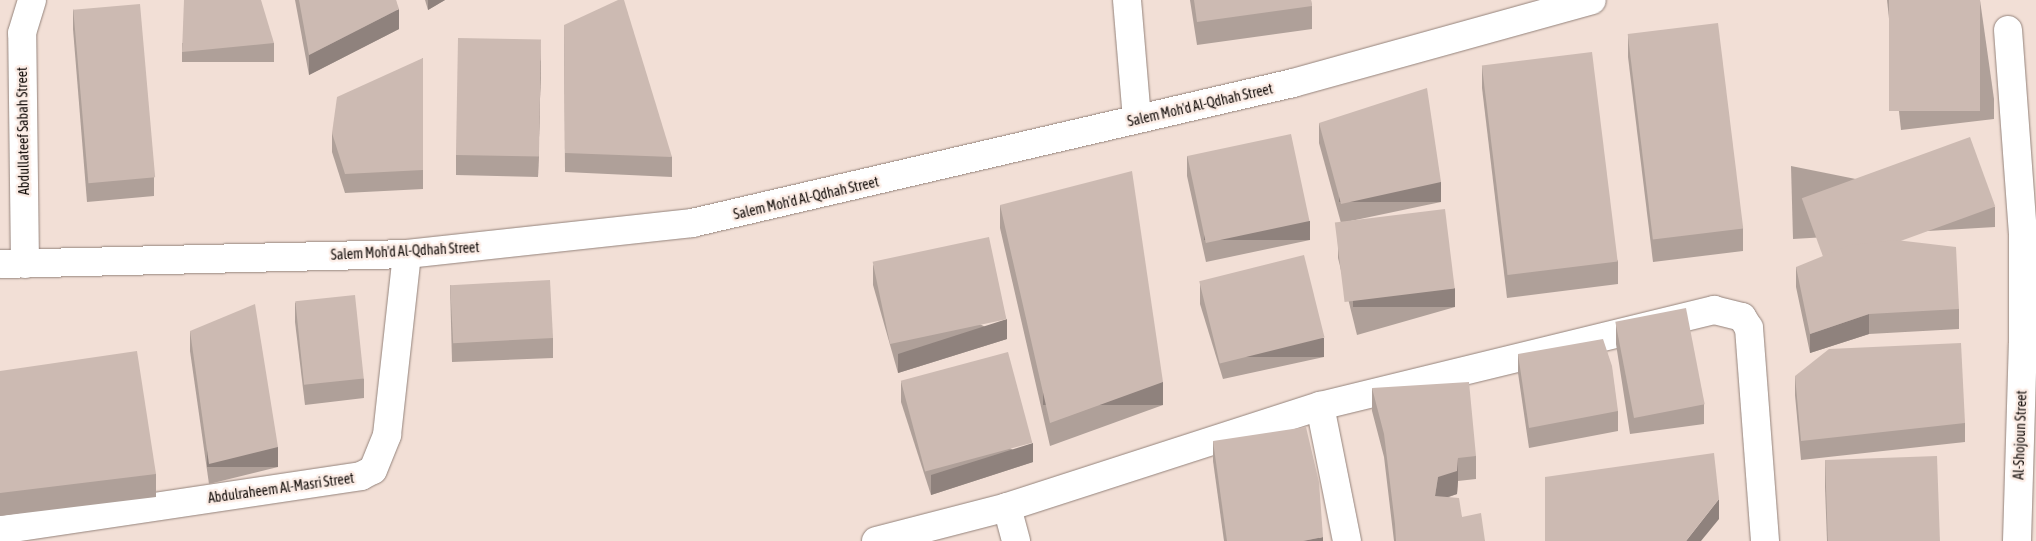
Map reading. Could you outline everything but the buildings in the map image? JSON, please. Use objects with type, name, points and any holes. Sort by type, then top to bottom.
[{"type":"street","name":"Abdullateef Sabah Street","points":[[12,264],[22,33],[32,0]]},
{"type":"street","points":[[1127,0],[1137,119]]},
{"type":"street","name":"Salem Moh'd Al-Qdhah Street","points":[[12,264],[407,254],[692,223],[1302,81],[1592,0]]},
{"type":"street","name":"Al-Shojoun Street","points":[[2008,30],[2030,340],[2017,541]]},
{"type":"street","name":"Abdulraheem Al-Masri Street","points":[[0,530],[361,476],[373,470],[387,435],[407,254]]},
{"type":"street","points":[[876,541],[1007,507],[1320,406],[1714,310],[1730,311],[1742,317],[1749,328],[1765,541]]},
{"type":"street","points":[[1320,406],[1348,541]]},
{"type":"street","points":[[1007,507],[1016,541]]}]
